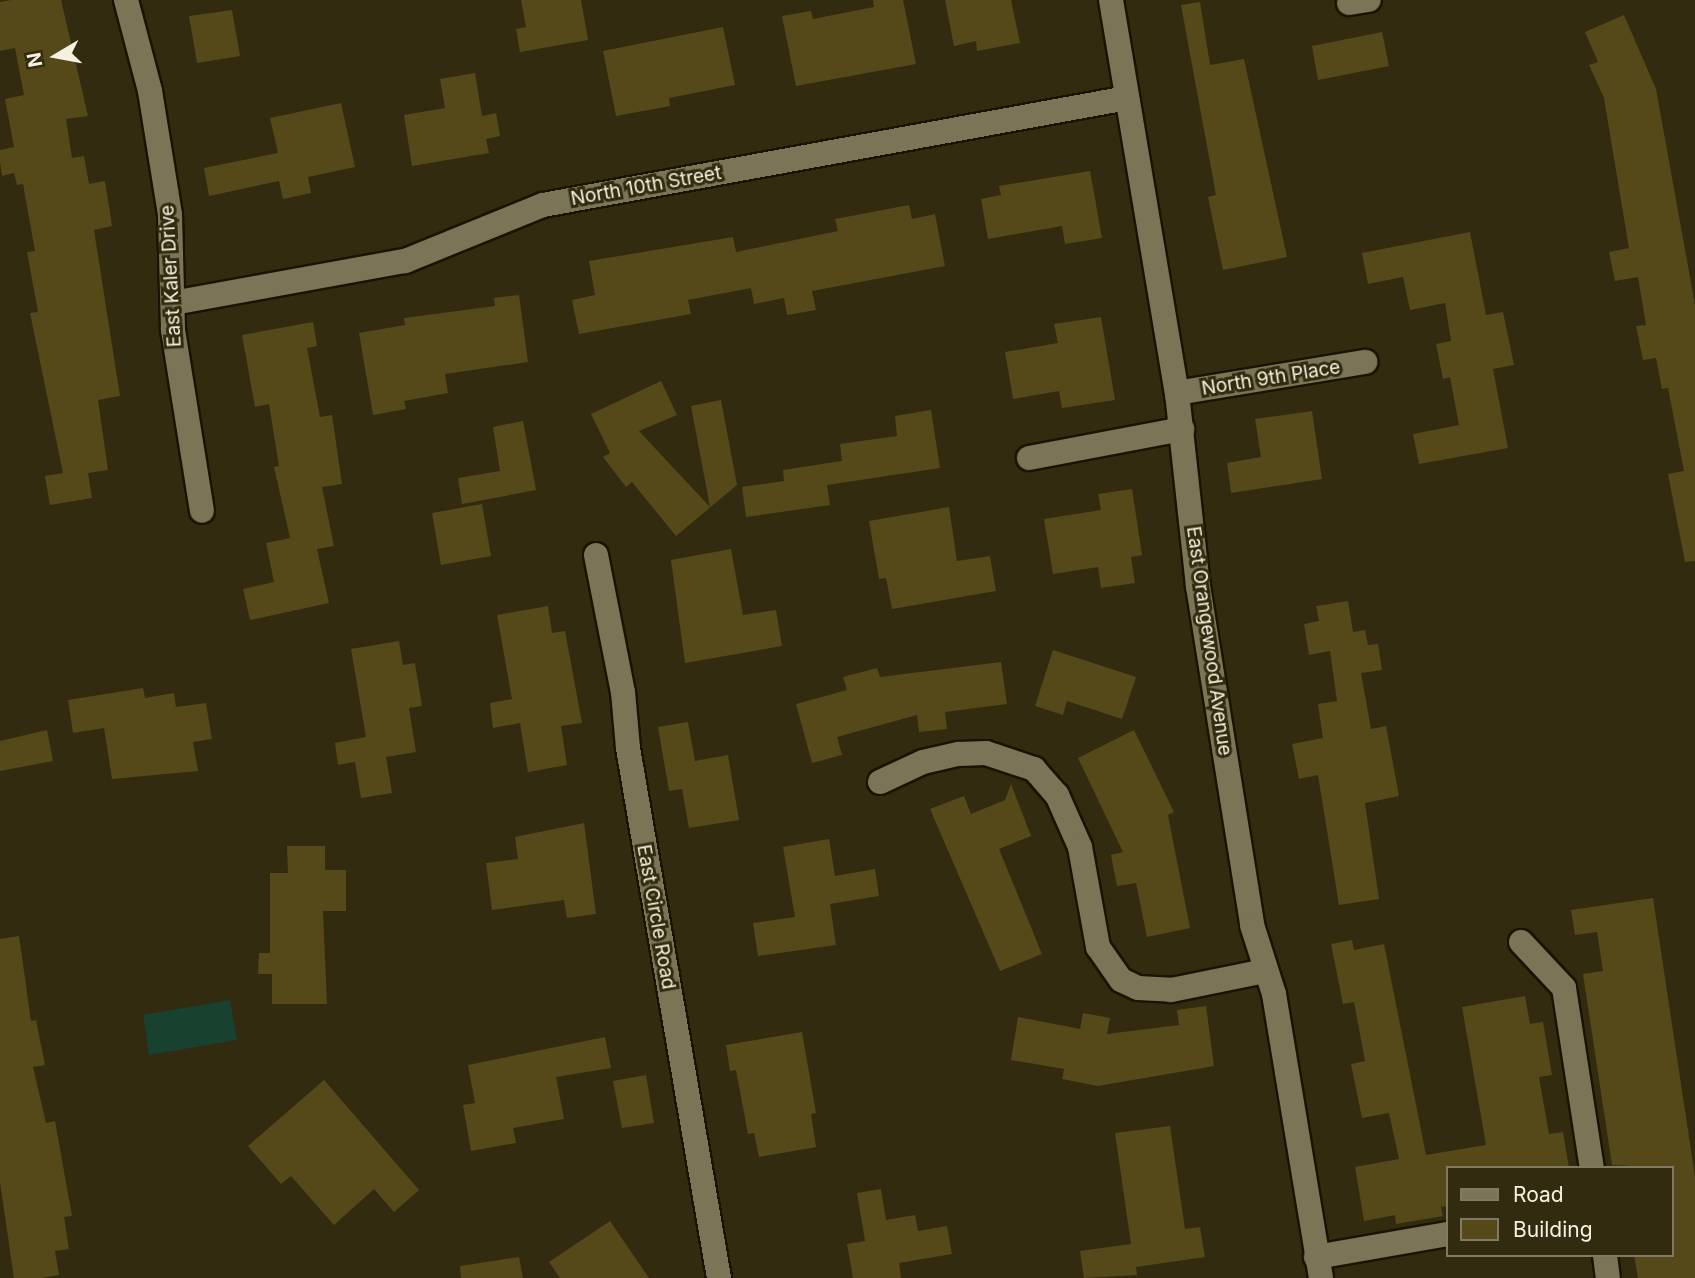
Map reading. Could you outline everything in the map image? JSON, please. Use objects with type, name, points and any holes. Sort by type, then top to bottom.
[{"type":"street","name":"East Kaler Drive","points":[[127,0],[150,91],[170,215],[178,373],[202,512]]},
{"type":"street","name":"East Orangewood Avenue","points":[[1111,0],[1177,393],[1198,586],[1252,925],[1264,971],[1274,993],[1318,1267]]},
{"type":"street","name":"North 10th Street","points":[[173,303],[405,261],[543,205],[1127,98]]},
{"type":"street","name":"North 9th Place","points":[[1177,393],[1365,362]]},
{"type":"street","points":[[1029,458],[1182,429]]},
{"type":"street","name":"East Circle Road","points":[[596,555],[623,692],[628,748],[719,1278]]},
{"type":"street","points":[[880,782],[923,762],[958,754],[986,753],[1034,769],[1057,795],[1080,847],[1098,947],[1121,980],[1138,988],[1171,990],[1264,971]]},
{"type":"street","points":[[1521,942],[1564,988],[1591,1166]]},
{"type":"street","points":[[1318,1267],[1446,1235]]},
{"type":"street","points":[[1605,1257],[1608,1278]]},
{"type":"green space","points":[[230,1000],[237,1040],[149,1055],[143,1015]]},
{"type":"building","points":[[61,0],[88,116],[66,119],[72,158],[84,156],[89,184],[105,181],[112,226],[94,230],[120,396],[98,400],[108,470],[88,473],[92,498],[50,505],[45,476],[63,473],[30,313],[38,312],[27,252],[35,251],[23,184],[17,185],[14,173],[2,176],[0,162],[0,150],[14,147],[5,99],[24,95],[15,48],[0,51],[0,2]]},
{"type":"building","points":[[521,0],[581,0],[588,40],[520,52],[516,29],[526,27]]},
{"type":"building","points":[[873,0],[903,0],[916,64],[796,86],[782,16],[811,11],[813,19],[874,7]]},
{"type":"building","points":[[945,0],[1011,0],[1020,43],[977,51],[976,41],[954,46]]},
{"type":"building","points":[[1200,2],[1210,65],[1244,59],[1287,257],[1223,270],[1208,197],[1216,195],[1181,5]]},
{"type":"building","points":[[232,10],[240,56],[197,63],[189,16]]},
{"type":"building","points":[[1624,15],[1656,89],[1695,305],[1695,561],[1685,562],[1668,474],[1684,471],[1668,388],[1662,389],[1656,358],[1643,360],[1636,326],[1646,325],[1638,277],[1615,281],[1609,252],[1629,248],[1604,98],[1589,65],[1598,62],[1585,32]]},
{"type":"building","points":[[723,27],[735,85],[669,98],[670,106],[616,116],[603,51]]},
{"type":"building","points":[[1382,32],[1389,66],[1318,80],[1312,46]]},
{"type":"building","points":[[475,73],[482,116],[496,113],[500,136],[486,139],[489,153],[412,166],[404,115],[445,108],[440,79]]},
{"type":"building","points":[[341,103],[355,167],[308,177],[311,193],[283,199],[279,181],[209,196],[204,168],[278,153],[270,118]]},
{"type":"building","points":[[1090,171],[1102,238],[1065,244],[1062,226],[988,239],[981,199],[1001,195],[999,186]]},
{"type":"building","points":[[909,205],[912,219],[935,214],[945,266],[812,291],[816,310],[787,315],[784,298],[754,304],[751,288],[688,300],[691,314],[579,334],[572,300],[595,295],[589,261],[733,237],[736,252],[838,231],[835,219]]},
{"type":"building","points":[[1470,232],[1486,315],[1503,312],[1514,365],[1493,369],[1508,448],[1419,464],[1413,434],[1459,425],[1450,377],[1443,379],[1436,344],[1451,341],[1445,303],[1410,310],[1403,277],[1368,284],[1362,253]]},
{"type":"building","points":[[519,295],[528,362],[445,374],[448,393],[404,401],[406,409],[373,415],[359,333],[405,325],[404,318],[495,306],[494,298]]},
{"type":"building","points":[[1101,317],[1115,400],[1062,408],[1059,391],[1013,399],[1005,352],[1058,343],[1054,324]]},
{"type":"building","points":[[313,322],[317,346],[307,348],[320,417],[332,415],[342,484],[322,487],[334,546],[317,549],[329,603],[250,620],[243,589],[274,582],[266,543],[290,538],[274,467],[279,466],[269,404],[255,407],[242,335]]},
{"type":"building","points":[[661,381],[677,415],[639,431],[710,507],[691,406],[721,400],[737,485],[676,536],[632,482],[626,487],[603,457],[610,453],[591,414]]},
{"type":"building","points":[[931,410],[940,468],[827,485],[830,505],[746,517],[742,487],[784,481],[783,470],[842,461],[840,444],[897,436],[895,416]]},
{"type":"building","points":[[1312,411],[1322,479],[1231,493],[1227,463],[1261,457],[1255,419]]},
{"type":"building","points":[[523,421],[536,490],[462,504],[458,478],[500,471],[493,427]]},
{"type":"building","points":[[1132,489],[1142,555],[1131,557],[1135,583],[1101,588],[1098,567],[1053,574],[1044,519],[1101,510],[1098,494]]},
{"type":"building","points":[[482,504],[491,556],[441,565],[432,513]]},
{"type":"building","points":[[949,507],[957,561],[990,556],[996,591],[892,609],[886,578],[879,579],[869,521]]},
{"type":"building","points":[[731,549],[743,615],[776,610],[782,646],[685,663],[671,560]]},
{"type":"building","points":[[1348,601],[1353,632],[1365,630],[1368,645],[1378,644],[1382,670],[1361,673],[1371,729],[1386,726],[1399,796],[1365,803],[1379,899],[1339,905],[1318,775],[1299,779],[1292,744],[1323,738],[1318,704],[1337,701],[1330,651],[1309,655],[1304,624],[1319,621],[1316,606]]},
{"type":"building","points":[[548,606],[552,633],[565,631],[582,723],[561,726],[567,765],[528,772],[520,723],[493,728],[490,703],[512,699],[497,615]]},
{"type":"building","points":[[399,641],[403,665],[415,663],[422,706],[409,708],[416,752],[386,757],[392,793],[361,798],[355,762],[338,765],[335,743],[366,737],[351,649]]},
{"type":"building","points":[[1053,650],[1136,677],[1122,719],[1067,701],[1063,715],[1035,706]]},
{"type":"building","points":[[1001,662],[1007,704],[945,712],[947,729],[919,732],[917,715],[837,737],[842,755],[812,763],[796,704],[847,690],[843,677],[877,668],[880,677]]},
{"type":"building","points":[[143,688],[145,698],[174,693],[176,707],[206,703],[212,739],[193,742],[198,771],[112,779],[104,728],[73,733],[68,700]]},
{"type":"building","points":[[688,722],[695,761],[728,755],[739,820],[689,828],[682,789],[669,791],[658,727]]},
{"type":"building","points":[[47,730],[53,761],[0,771],[0,741]]},
{"type":"building","points":[[1134,730],[1174,812],[1168,815],[1190,928],[1147,937],[1136,883],[1117,886],[1111,855],[1123,852],[1078,758]]},
{"type":"building","points":[[1011,784],[1031,836],[999,849],[1042,954],[1000,971],[930,809],[964,796],[971,814],[1005,800]]},
{"type":"building","points":[[584,823],[596,914],[567,918],[564,900],[492,910],[486,863],[518,859],[515,837]]},
{"type":"building","points":[[829,839],[835,876],[875,869],[879,896],[830,904],[836,945],[758,956],[753,923],[795,917],[783,847]]},
{"type":"building","points":[[287,846],[325,846],[325,870],[346,870],[346,911],[323,911],[327,1004],[272,1004],[272,974],[258,974],[259,953],[270,953],[270,873],[288,873]]},
{"type":"building","points":[[1653,898],[1695,1177],[1695,1278],[1638,1278],[1634,1257],[1674,1257],[1674,1166],[1612,1165],[1583,974],[1603,971],[1597,932],[1575,935],[1571,910]]},
{"type":"building","points":[[19,936],[31,1021],[36,1020],[45,1065],[33,1067],[46,1123],[55,1121],[72,1216],[64,1217],[69,1249],[55,1251],[59,1275],[41,1278],[14,1278],[0,1182],[0,939]]},
{"type":"building","points":[[1352,940],[1354,950],[1384,944],[1426,1155],[1486,1145],[1462,1007],[1525,996],[1530,1024],[1543,1022],[1552,1075],[1539,1077],[1549,1134],[1563,1132],[1569,1166],[1446,1166],[1446,1206],[1441,1207],[1443,1216],[1396,1224],[1395,1215],[1364,1221],[1355,1167],[1399,1159],[1389,1113],[1362,1118],[1351,1064],[1365,1061],[1354,1002],[1343,1004],[1331,944]]},
{"type":"building","points":[[1206,1006],[1214,1066],[1098,1086],[1062,1079],[1064,1069],[1011,1060],[1018,1017],[1080,1029],[1083,1013],[1110,1018],[1107,1034],[1179,1025],[1177,1010]]},
{"type":"building","points":[[802,1032],[816,1113],[811,1114],[816,1147],[759,1157],[754,1133],[748,1134],[736,1070],[730,1071],[726,1045]]},
{"type":"building","points":[[605,1037],[611,1068],[556,1077],[564,1119],[513,1128],[516,1143],[471,1151],[463,1105],[475,1103],[468,1065]]},
{"type":"building","points":[[646,1075],[654,1123],[622,1128],[613,1081]]},
{"type":"building","points":[[324,1080],[419,1190],[394,1212],[374,1189],[334,1225],[291,1176],[281,1184],[248,1146]]},
{"type":"building","points":[[1170,1126],[1185,1229],[1200,1227],[1205,1257],[1136,1267],[1137,1275],[1084,1278],[1080,1251],[1131,1244],[1115,1133]]},
{"type":"building","points":[[881,1189],[886,1220],[915,1215],[918,1231],[947,1226],[952,1254],[899,1263],[901,1278],[853,1278],[847,1244],[865,1241],[857,1193]]},
{"type":"building","points":[[610,1221],[649,1278],[560,1278],[549,1262]]},
{"type":"building","points":[[519,1257],[523,1278],[461,1278],[460,1266]]}]
